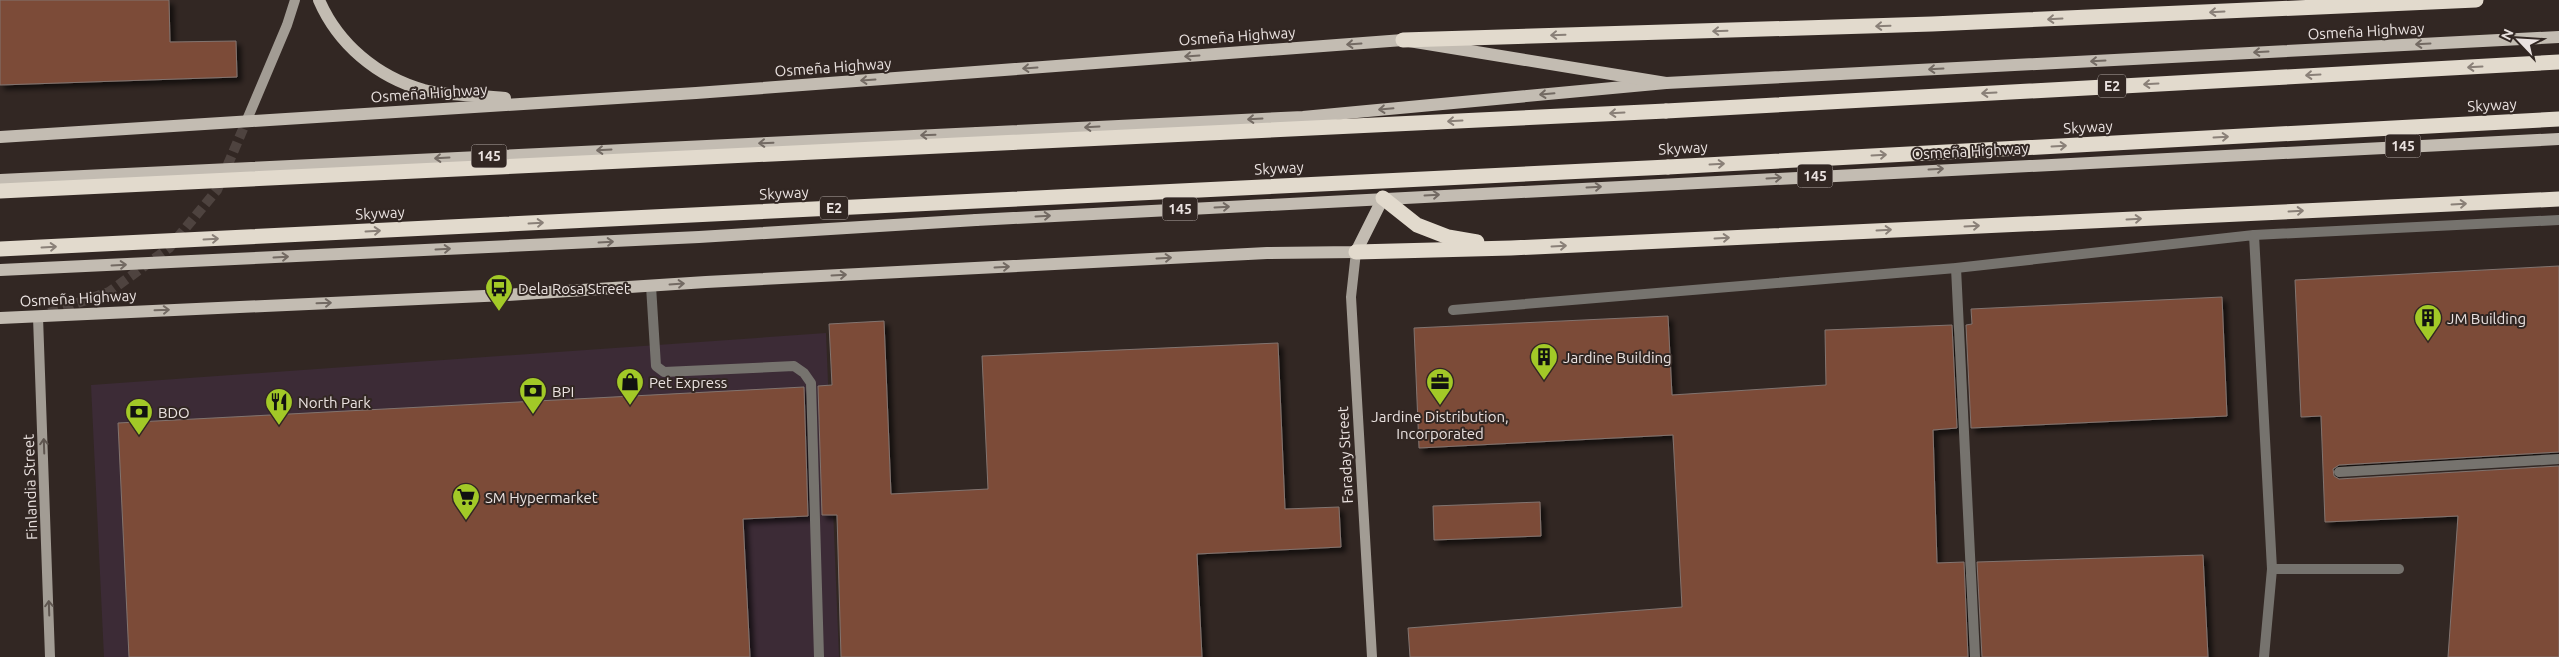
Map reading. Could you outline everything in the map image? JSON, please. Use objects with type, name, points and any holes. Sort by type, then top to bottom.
[{"type":"highway","points":[[1402,40],[1932,24],[2476,0]]},
{"type":"highway","name":"E2","points":[[0,191],[1666,111],[2559,62]]},
{"type":"highway","name":"Skyway","points":[[0,249],[1698,165],[2559,118]]},
{"type":"highway","points":[[1383,198],[1417,225],[1448,237],[1511,248]]},
{"type":"highway","points":[[1356,252],[1511,248],[2559,200]]},
{"type":"main road","points":[[319,0],[329,23],[351,49],[385,73],[424,90],[542,102]]},
{"type":"main road","name":"Osmeña Highway","points":[[0,180],[1303,117],[1666,82],[2559,37]]},
{"type":"main road","name":"Osmeña Highway","points":[[0,137],[696,93],[1402,40],[1666,82]]},
{"type":"main road","name":"Osmeña Highway","points":[[0,270],[699,237],[1383,198],[2559,139]]},
{"type":"main road","points":[[1356,252],[1383,198]]},
{"type":"main road","name":"Osmeña Highway","points":[[0,318],[506,295],[1267,253],[1356,252]]},
{"type":"street","points":[[246,122],[287,25],[294,0]]},
{"type":"street","points":[[1453,310],[1956,268],[2254,235],[2559,220]]},
{"type":"street","points":[[2254,235],[2272,569],[2264,657]]},
{"type":"street","name":"Faraday Street","points":[[1356,252],[1351,297],[1372,657]]},
{"type":"street","points":[[1956,268],[1975,657]]},
{"type":"street","points":[[651,286],[656,366],[659,370],[664,372],[794,366],[804,373],[811,383],[820,657]]},
{"type":"street","name":"Finlandia Street","points":[[38,317],[50,657]]},
{"type":"street","points":[[2339,472],[2559,459]]},
{"type":"street","points":[[2272,569],[2399,569]]},
{"type":"shaded area","name":"SM Hypermarket","points":[[826,333],[839,657],[104,657],[91,385]]},
{"type":"building","points":[[0,0],[169,0],[170,42],[236,41],[237,77],[0,85]]},
{"type":"building","points":[[2559,266],[2559,452],[2339,465],[2333,469],[2334,476],[2339,479],[2559,466],[2559,657],[2448,657],[2458,516],[2325,522],[2321,416],[2301,417],[2295,280]]},
{"type":"building","points":[[2222,297],[2227,416],[1971,428],[1966,325],[1972,324],[1971,309]]},
{"type":"building","points":[[1668,316],[1672,395],[1826,385],[1825,330],[1952,325],[1957,428],[1933,430],[1937,563],[1964,562],[1968,657],[1410,657],[1408,628],[1682,607],[1673,435],[1419,448],[1414,328]]},
{"type":"building","points":[[884,321],[891,494],[988,489],[982,356],[1278,343],[1285,509],[1339,507],[1341,547],[1197,554],[1202,657],[841,657],[837,515],[822,515],[818,386],[832,385],[829,324]]},
{"type":"building","name":"SM Hypermarket","points":[[804,387],[808,516],[743,519],[750,657],[129,657],[118,423]]},
{"type":"building","points":[[1540,502],[1541,536],[1434,540],[1433,506]]},
{"type":"building","points":[[2203,555],[2208,657],[1982,657],[1977,562]]},
{"type":"tunnel","points":[[49,313],[109,292],[169,248],[217,190],[246,122]]},
{"type":"place","name":"Dela Rosa Street","points":[[499,312]]},
{"type":"place","name":"JM Building","points":[[2428,342]]},
{"type":"place","name":"Jardine Building","points":[[1544,381]]},
{"type":"place","name":"Pet Express","points":[[630,406]]},
{"type":"place","name":"Jardine Distribution, Incorporated","points":[[1440,406]]},
{"type":"place","name":"BPI","points":[[533,415]]},
{"type":"place","name":"North Park","points":[[279,426]]},
{"type":"place","name":"BDO","points":[[139,436]]},
{"type":"place","name":"SM Hypermarket","points":[[466,521]]}]
